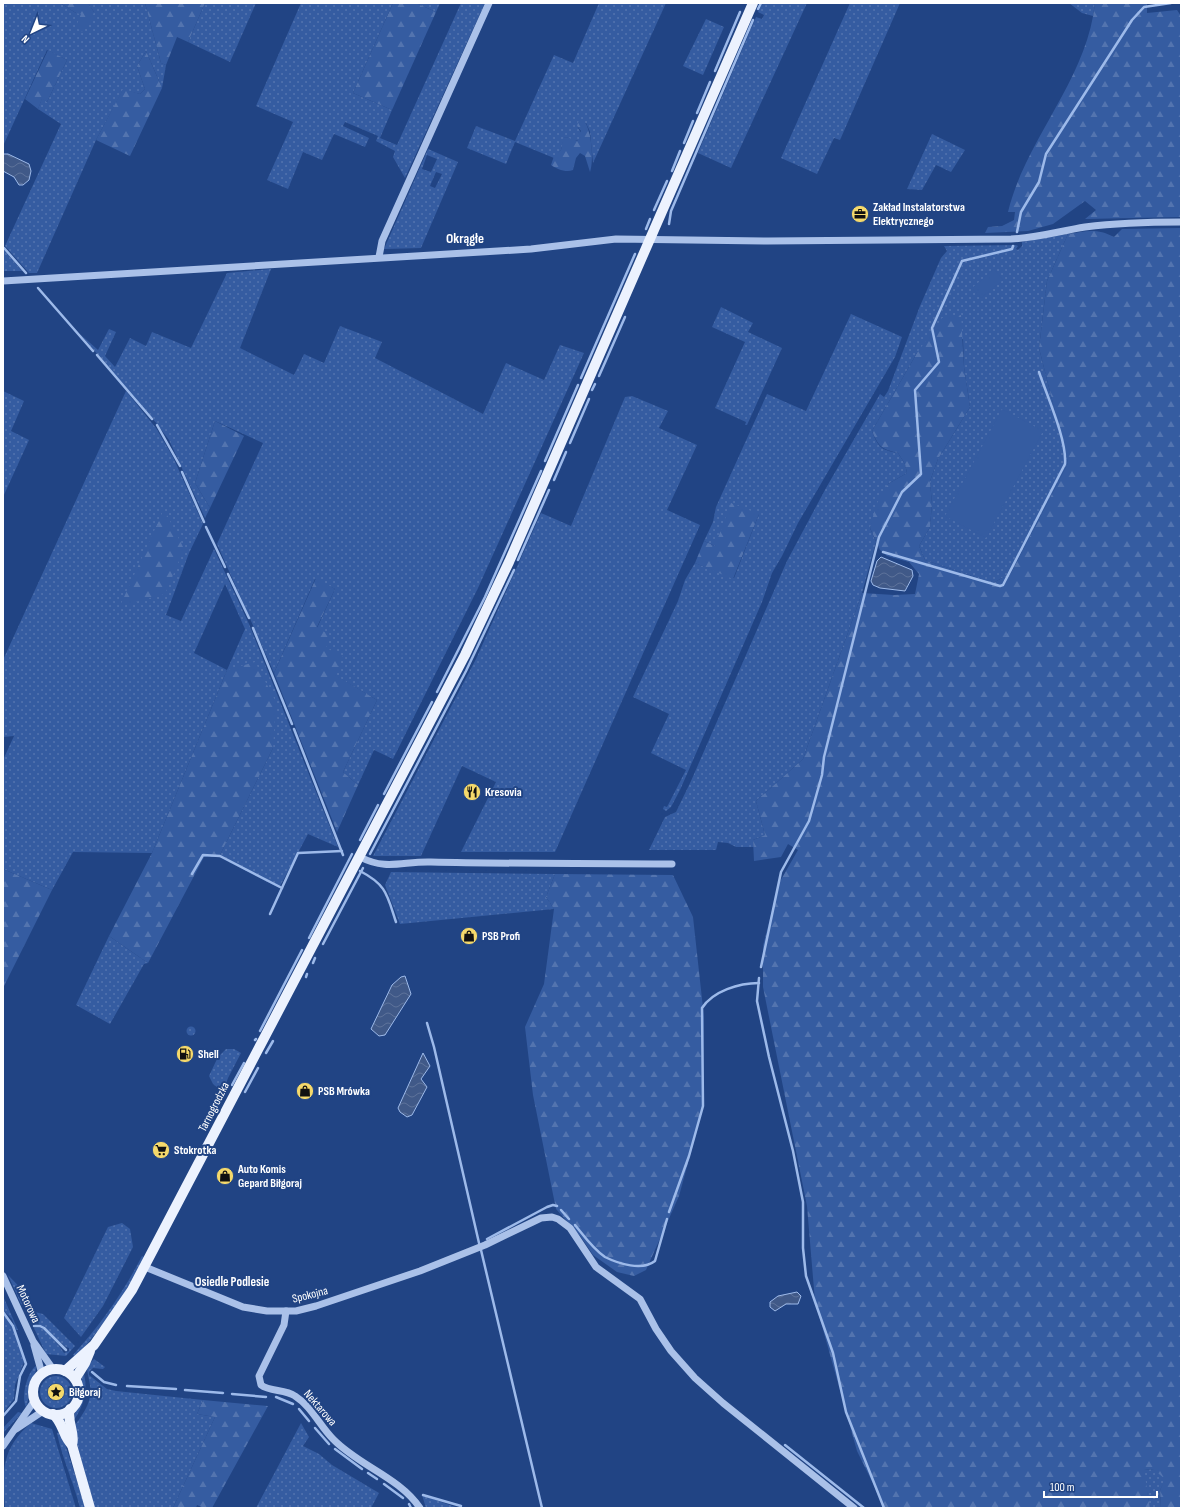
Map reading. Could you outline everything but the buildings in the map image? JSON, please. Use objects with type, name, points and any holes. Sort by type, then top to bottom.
[{"type":"main road","name":"Tarnogrodzka","points":[[74,1379],[85,1363],[90,1351],[119,1311],[145,1267],[465,655],[495,592],[753,3]]},
{"type":"main road","name":"Tarnogrodzka","points":[[65,1371],[90,1351]]},
{"type":"main road","points":[[48,1413],[62,1414],[76,1403],[78,1387],[74,1379],[65,1371],[53,1369],[42,1374],[34,1387],[35,1400],[48,1413],[58,1419],[67,1439],[72,1445],[90,1508]]},
{"type":"main road","points":[[70,1409],[69,1417],[73,1439],[72,1445]]},
{"type":"street","points":[[379,257],[382,241],[489,3]]},
{"type":"street","points":[[3,281],[538,248],[608,239],[935,241],[1020,238],[1097,226],[1146,222],[1181,222]]},
{"type":"street","points":[[360,857],[373,864],[390,865],[423,862],[672,864]]},
{"type":"street","name":"Spokojna","points":[[145,1267],[238,1306],[258,1310],[286,1312],[316,1306],[384,1284],[478,1248],[541,1218],[552,1217],[565,1224],[574,1234],[596,1267],[640,1299],[656,1329],[671,1351],[695,1378],[729,1408],[854,1508]]},
{"type":"street","name":"Motorowa","points":[[3,1276],[33,1341],[42,1374]]},
{"type":"street","name":"Nektarowa","points":[[286,1312],[284,1325],[259,1376],[260,1385],[266,1388],[286,1391],[298,1398],[334,1440],[404,1490],[420,1508]]},
{"type":"street","name":"Motorowa","points":[[33,1341],[53,1369]]},
{"type":"street","points":[[3,1446],[11,1432],[35,1400]]},
{"type":"street","points":[[11,1432],[48,1413]]},
{"type":"green space","points":[[3,3],[60,3],[76,13],[94,12],[88,3],[145,3],[161,63],[166,65],[162,88],[146,51],[137,66],[145,89],[140,94],[123,90],[96,140],[37,273],[29,273],[5,246],[61,124],[38,109],[42,98],[47,102],[67,60],[47,50],[3,146]]},
{"type":"green space","points":[[60,3],[88,3],[94,12],[89,23],[82,32],[76,27],[81,14],[76,13]]},
{"type":"green space","points":[[145,3],[205,3],[188,42],[177,37],[166,65],[161,63]]},
{"type":"green space","points":[[205,3],[256,3],[230,62],[188,42]]},
{"type":"green space","points":[[301,3],[393,3],[353,93],[392,110],[380,138],[397,145],[461,3],[485,3],[405,178],[393,157],[395,151],[376,141],[378,136],[345,122],[343,126],[369,138],[365,147],[334,134],[322,160],[303,152],[288,189],[267,180],[293,122],[256,106]]},
{"type":"green space","points":[[393,3],[416,3],[436,12],[392,110],[353,93]]},
{"type":"green space","points":[[416,3],[440,3],[436,12]]},
{"type":"green space","points":[[599,3],[666,3],[593,163],[590,132],[586,123],[577,126],[582,134],[580,140],[574,141],[566,137],[564,138],[561,150],[554,158],[515,142],[506,164],[467,148],[476,126],[515,141],[554,55],[573,63]]},
{"type":"green space","points":[[762,3],[807,3],[731,168],[698,153],[756,17],[762,19],[764,15],[758,12]]},
{"type":"green space","points":[[850,3],[900,3],[840,140],[834,138],[817,174],[781,158]]},
{"type":"green space","points":[[1069,3],[1095,3],[1093,16],[1082,13]]},
{"type":"green space","points":[[1095,3],[1147,3],[1147,13],[1177,10],[1181,16],[1181,217],[1085,219],[1096,210],[1085,201],[1053,224],[1028,231],[985,233],[988,227],[1002,226],[1014,220],[1015,212],[1008,212],[1017,185],[1028,159],[1081,58],[1090,31]]},
{"type":"green space","points":[[706,19],[724,27],[703,75],[683,66]]},
{"type":"green space","points":[[48,50],[67,60],[47,102],[42,99],[38,109],[25,99]]},
{"type":"green space","points":[[146,51],[162,88],[130,156],[96,140],[123,89],[140,94],[145,89],[137,66]]},
{"type":"green space","points":[[579,120],[584,121],[589,131],[592,146],[590,172],[585,156],[580,153],[576,158],[573,170],[565,171],[551,165],[554,156],[561,150],[563,138],[566,137],[577,141],[581,137],[581,131],[577,126]]},
{"type":"green space","points":[[932,134],[965,150],[951,172],[936,165],[922,190],[907,189]]},
{"type":"green space","points":[[428,149],[458,162],[421,248],[384,249]],"holes":[[[427,155],[437,159],[431,172],[422,169]],[[436,172],[442,174],[435,188],[430,186]]]},
{"type":"green space","points":[[1181,228],[1181,1508],[1161,1508],[1160,1490],[1165,1479],[1153,1469],[1144,1470],[1150,1508],[885,1508],[857,1451],[815,1301],[807,1206],[763,987],[763,946],[779,883],[798,850],[788,844],[781,857],[754,861],[753,840],[765,835],[756,801],[803,759],[862,593],[894,595],[915,594],[919,574],[909,562],[887,556],[880,550],[870,528],[876,505],[888,484],[907,473],[905,464],[898,453],[881,446],[872,431],[917,353],[942,318],[961,315],[964,367],[970,407],[938,459],[930,481],[932,504],[930,527],[919,546],[925,560],[993,583],[1011,573],[1068,463],[1039,348],[1047,281],[1068,234],[1097,231],[1114,237],[1122,229]]},
{"type":"green space","points":[[1068,234],[1047,281],[1039,348],[1068,463],[1011,573],[993,583],[925,560],[919,546],[930,527],[932,504],[930,481],[938,459],[970,407],[964,367],[963,339],[917,353],[872,431],[876,441],[881,447],[888,451],[898,453],[905,464],[907,473],[888,484],[870,528],[876,542],[862,593],[803,759],[756,801],[765,835],[753,840],[753,847],[736,847],[728,843],[718,842],[716,850],[649,850],[665,817],[676,812],[691,781],[787,561],[826,488],[880,394],[884,397],[888,391],[920,306],[941,258],[947,251],[944,246],[1016,245],[1018,246],[1016,249],[1018,250],[1022,246],[1022,242]]},
{"type":"green space","points":[[4,250],[22,271],[3,271]]},
{"type":"green space","points":[[271,269],[240,348],[294,375],[304,354],[324,363],[340,326],[382,342],[375,358],[483,414],[506,363],[544,380],[560,345],[584,353],[478,588],[393,759],[374,750],[358,785],[343,772],[377,700],[334,675],[317,628],[335,589],[315,579],[274,673],[217,544],[263,443],[215,421],[195,483],[210,508],[205,518],[169,440],[80,334],[98,350],[109,329],[116,332],[105,356],[115,367],[130,338],[146,346],[152,332],[191,348],[227,273]]},
{"type":"green space","points":[[994,269],[1003,280],[981,298],[972,288]]},
{"type":"green space","points":[[721,307],[753,323],[748,332],[782,348],[747,425],[745,425],[746,422],[715,408],[745,342],[712,327]]},
{"type":"green space","points":[[851,314],[902,337],[895,357],[798,523],[772,573],[762,602],[680,790],[671,807],[666,811],[663,809],[664,806],[667,807],[686,770],[651,753],[669,714],[633,697],[678,601],[685,580],[695,563],[734,578],[759,514],[715,546],[704,541],[713,522],[716,507],[767,394],[806,411]]},
{"type":"green space","points":[[3,391],[24,401],[11,431],[29,440],[3,497]]},
{"type":"green space","points":[[126,391],[156,428],[173,457],[203,524],[189,553],[166,615],[181,621],[214,549],[249,624],[338,847],[308,834],[279,888],[219,857],[273,748],[227,670],[152,853],[73,852],[52,890],[3,869],[3,760],[14,736],[3,737],[3,660]],"holes":[[[225,584],[245,629],[227,670],[194,653]]]},
{"type":"green space","points":[[632,396],[668,411],[659,428],[697,445],[667,510],[700,525],[555,852],[461,852],[496,782],[462,766],[421,856],[373,856],[476,659],[541,513],[571,526],[625,397]]},
{"type":"green space","points":[[1002,409],[1043,431],[986,538],[945,516]]},
{"type":"green space","points":[[215,421],[244,436],[210,508],[195,483]]},
{"type":"green space","points":[[731,503],[759,514],[733,579],[695,563],[704,541],[715,546]]},
{"type":"green space","points":[[164,509],[184,549],[165,594],[120,606]]},
{"type":"green space","points":[[316,578],[335,589],[317,627],[331,636],[326,648],[343,656],[335,675],[377,700],[343,772],[358,785],[337,832],[274,673]]},
{"type":"green space","points":[[255,662],[276,702],[273,748],[219,857],[204,857],[148,963],[109,936],[152,853],[227,670]]},
{"type":"green space","points":[[3,869],[52,890],[3,988]]},
{"type":"green space","points":[[391,872],[555,874],[546,897],[554,909],[400,924],[385,885]]},
{"type":"green space","points":[[555,874],[673,875],[693,917],[704,1017],[703,1108],[679,1196],[646,1270],[634,1276],[617,1272],[593,1255],[581,1237],[556,1209],[533,1095],[525,1027],[544,984],[554,909],[546,897]]},
{"type":"green space","points":[[109,936],[148,963],[144,964],[110,1024],[76,1005]]},
{"type":"green space","points":[[191,1026],[196,1031],[191,1036],[186,1031]]},
{"type":"green space","points":[[226,1049],[234,1049],[241,1053],[228,1078],[223,1092],[213,1084],[209,1076],[217,1059],[219,1060],[219,1056]]},
{"type":"green space","points":[[122,1223],[130,1229],[133,1247],[103,1306],[81,1337],[64,1318],[108,1227]]},
{"type":"green space","points":[[142,1256],[146,1258],[114,1309],[96,1334],[76,1357],[73,1355],[111,1308]]},
{"type":"green space","points":[[8,1275],[29,1297],[31,1302],[27,1307],[21,1304]]},
{"type":"green space","points":[[3,1296],[18,1330],[16,1330],[12,1319],[3,1310]]},
{"type":"green space","points":[[35,1312],[43,1314],[75,1346],[66,1356],[46,1354],[34,1328],[42,1327],[64,1353],[69,1351],[69,1348],[38,1323],[32,1325],[30,1317]]},
{"type":"green space","points":[[3,1314],[12,1326],[24,1362],[15,1385],[14,1399],[3,1413]]},
{"type":"green space","points":[[94,1359],[105,1367],[103,1369],[93,1368],[89,1372],[89,1375],[107,1389],[203,1400],[197,1414],[215,1417],[173,1508],[94,1508],[77,1444],[75,1425],[89,1401],[91,1391],[87,1366]]},
{"type":"green space","points":[[36,1366],[35,1373],[29,1387],[26,1407],[24,1397],[26,1385],[30,1374]]},
{"type":"green space","points":[[84,1374],[86,1386],[83,1403],[74,1420],[75,1413],[81,1399],[81,1381]]},
{"type":"green space","points":[[53,1376],[59,1376],[69,1383],[72,1392],[71,1398],[65,1405],[59,1408],[53,1408],[43,1401],[40,1395],[40,1389],[47,1379]]},
{"type":"green space","points":[[203,1400],[268,1406],[212,1508],[204,1508],[197,1505],[196,1508],[173,1508],[215,1417],[197,1414]]},
{"type":"green space","points":[[18,1412],[22,1413],[3,1433],[3,1428]]},
{"type":"green space","points":[[31,1423],[52,1429],[76,1508],[5,1508],[4,1472],[6,1461],[14,1442]]},
{"type":"green space","points":[[301,1423],[309,1437],[303,1446],[319,1454],[332,1465],[379,1493],[371,1508],[256,1508]]},
{"type":"green space","points":[[61,1432],[86,1508],[80,1508],[59,1442],[57,1433]]},
{"type":"green space","points":[[1154,1469],[1166,1479],[1160,1490],[1161,1508],[1150,1508],[1143,1470]]},
{"type":"green space","points":[[422,1495],[458,1508],[426,1508]]},
{"type":"water","points":[[3,154],[8,154],[29,164],[31,171],[29,180],[23,185],[19,185],[14,177],[3,171]]},
{"type":"water","points":[[881,557],[912,570],[913,576],[905,591],[880,588],[873,585],[871,581],[877,561]]},
{"type":"water","points":[[405,976],[411,994],[385,1035],[379,1036],[371,1029],[392,985],[401,977]]},
{"type":"water","points":[[423,1053],[430,1066],[421,1079],[427,1087],[412,1115],[407,1117],[400,1112],[398,1108]]},
{"type":"water","points":[[797,1292],[801,1296],[798,1304],[786,1304],[775,1311],[770,1307],[770,1302],[778,1296]]},
{"type":"waterway","points":[[758,9],[761,3]]},
{"type":"waterway","points":[[1017,232],[1021,212],[1039,182],[1046,154],[1132,20],[1144,7],[1171,3]]},
{"type":"waterway","points":[[715,71],[740,12]]},
{"type":"waterway","points":[[669,224],[671,211],[753,20]]},
{"type":"waterway","points":[[697,113],[710,82]]},
{"type":"waterway","points":[[684,143],[693,121]]},
{"type":"waterway","points":[[672,171],[680,151]]},
{"type":"waterway","points":[[654,210],[667,181]]},
{"type":"waterway","points":[[646,229],[650,219]]},
{"type":"waterway","points":[[761,967],[781,872],[809,821],[822,775],[824,757],[879,537],[902,492],[921,474],[915,390],[939,362],[932,328],[962,261],[1012,249],[1013,246]]},
{"type":"waterway","points":[[4,248],[26,273]]},
{"type":"waterway","points":[[581,378],[635,254]]},
{"type":"waterway","points":[[38,288],[93,351]]},
{"type":"waterway","points":[[599,376],[625,317]]},
{"type":"waterway","points":[[97,355],[152,419]]},
{"type":"waterway","points":[[883,552],[1000,586],[1003,585],[1065,464],[1065,454],[1060,431],[1039,372]]},
{"type":"waterway","points":[[592,390],[595,384]]},
{"type":"waterway","points":[[545,461],[578,385]]},
{"type":"waterway","points":[[570,443],[589,399]]},
{"type":"waterway","points":[[157,425],[180,466]]},
{"type":"waterway","points":[[554,480],[566,452]]},
{"type":"waterway","points":[[437,692],[485,597],[541,471]]},
{"type":"waterway","points":[[182,472],[204,522]]},
{"type":"waterway","points":[[518,560],[549,490]]},
{"type":"waterway","points":[[206,527],[225,567]]},
{"type":"waterway","points":[[370,854],[466,671],[514,570]]},
{"type":"waterway","points":[[228,574],[249,618]]},
{"type":"waterway","points":[[253,628],[292,724]]},
{"type":"waterway","points":[[384,794],[432,702]]},
{"type":"waterway","points":[[294,729],[343,855]]},
{"type":"waterway","points":[[360,840],[378,805]]},
{"type":"waterway","points":[[270,914],[298,853],[342,851]]},
{"type":"waterway","points":[[309,938],[352,854]]},
{"type":"waterway","points":[[192,874],[203,855],[220,856],[282,888]]},
{"type":"waterway","points":[[323,944],[363,868]]},
{"type":"waterway","points":[[360,871],[381,886],[388,898],[396,922]]},
{"type":"waterway","points":[[260,1031],[302,950]]},
{"type":"waterway","points":[[313,963],[315,958]]},
{"type":"waterway","points":[[759,978],[757,1001],[769,1057],[793,1151],[803,1202],[803,1248],[806,1276],[833,1353],[846,1412],[884,1508]]},
{"type":"waterway","points":[[669,1212],[689,1156],[703,1106],[702,1008],[713,997],[727,989],[735,986],[759,983]]},
{"type":"waterway","points":[[427,1023],[434,1047],[479,1243]]},
{"type":"waterway","points":[[266,1053],[273,1041]]},
{"type":"waterway","points":[[232,1085],[244,1063]]},
{"type":"waterway","points":[[245,1092],[258,1068]]},
{"type":"waterway","points":[[487,1239],[547,1207],[553,1205],[557,1206]]},
{"type":"waterway","points":[[561,1210],[569,1219]]},
{"type":"waterway","points":[[575,1225],[593,1246],[605,1257],[624,1264],[644,1266],[655,1261],[667,1219]]},
{"type":"waterway","points":[[481,1250],[542,1508]]},
{"type":"waterway","points":[[3,1312],[13,1326],[26,1364],[20,1376],[16,1401],[3,1416]]},
{"type":"waterway","points":[[34,1326],[44,1328],[66,1350]]},
{"type":"waterway","points":[[92,1372],[104,1382],[116,1385]]},
{"type":"waterway","points":[[127,1386],[176,1389]]},
{"type":"waterway","points":[[185,1390],[223,1393]]},
{"type":"waterway","points":[[232,1394],[266,1397]]},
{"type":"waterway","points":[[276,1397],[293,1404]]},
{"type":"waterway","points":[[299,1409],[309,1421]]},
{"type":"waterway","points":[[315,1428],[329,1444]]},
{"type":"waterway","points":[[785,1445],[864,1508]]},
{"type":"waterway","points":[[335,1449],[362,1469]]},
{"type":"waterway","points":[[368,1473],[377,1479]]},
{"type":"waterway","points":[[384,1484],[403,1498]]},
{"type":"waterway","points":[[423,1495],[461,1506]]},
{"type":"waterway","points":[[409,1504],[411,1508]]},
{"type":"place","name":"Zakład Instalatorstwa Elektrycznego","points":[[860,214]]},
{"type":"place","name":"Kresovia","points":[[472,792]]},
{"type":"place","name":"PSB Profi","points":[[469,936]]},
{"type":"place","name":"Shell","points":[[185,1054]]},
{"type":"place","name":"PSB Mrówka","points":[[305,1091]]},
{"type":"place","name":"Stokrotka","points":[[161,1150]]},
{"type":"place","name":"Auto Komis Gepard Biłgoraj","points":[[225,1176]]},
{"type":"place","name":"Biłgoraj","points":[[56,1392]]},
{"type":"district","name":"Okrągłe","points":[[465,238]]},
{"type":"district","name":"Osiedle Podlesie","points":[[232,1282]]}]
